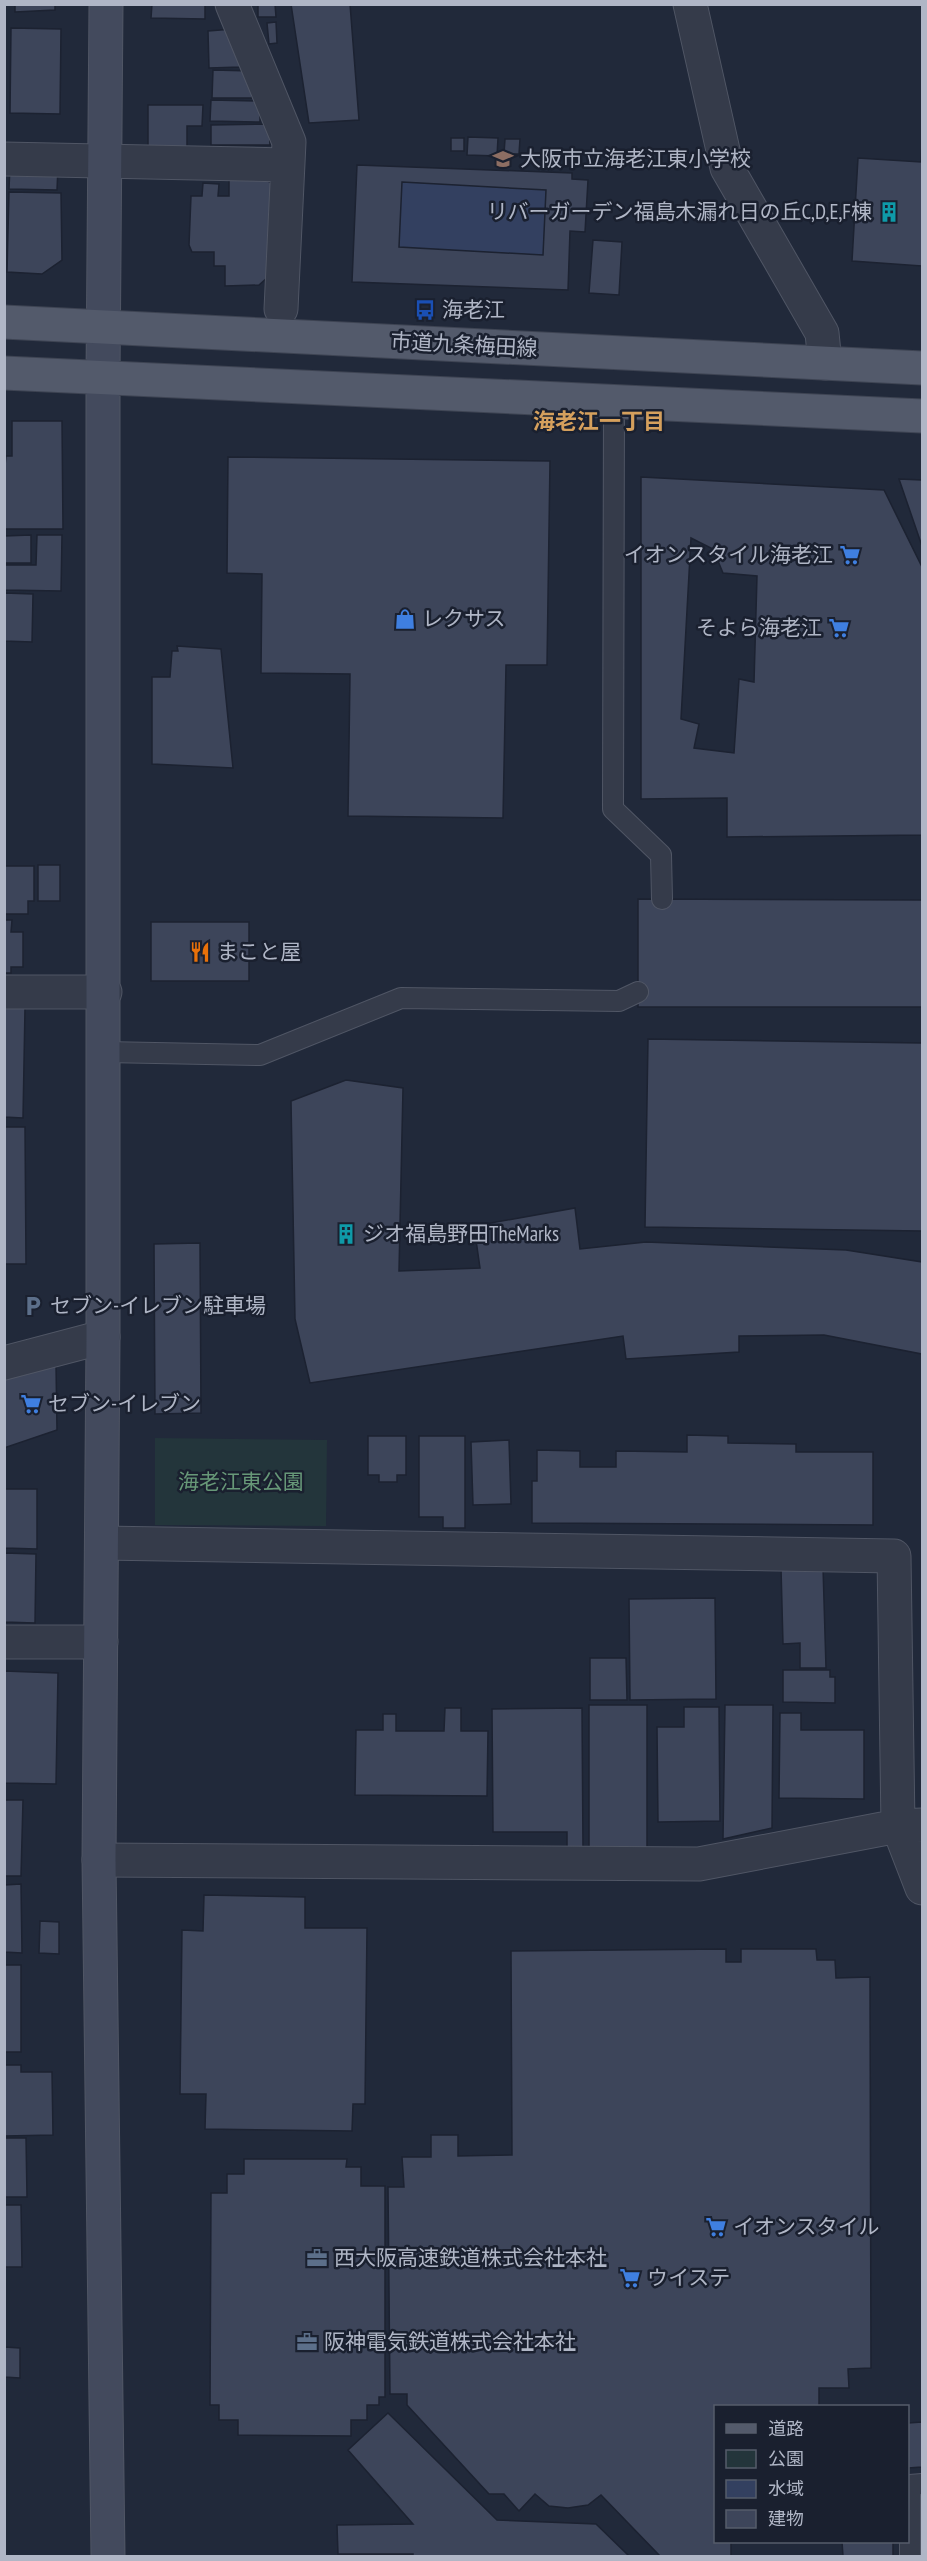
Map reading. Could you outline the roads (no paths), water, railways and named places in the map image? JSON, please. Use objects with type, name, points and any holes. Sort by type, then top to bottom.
[{"type":"main road","name":"市道九条梅田線","points":[[4,322],[922,368]]},
{"type":"main road","points":[[4,373],[922,416]]},
{"type":"street","points":[[106,4],[103,377],[104,1337],[99,1860],[108,2556]]},
{"type":"street","points":[[232,4],[289,142],[281,309]]},
{"type":"street","points":[[690,4],[727,168],[822,333],[825,363]]},
{"type":"street","points":[[4,159],[287,165]]},
{"type":"street","points":[[4,992],[105,992]]},
{"type":"street","points":[[4,1363],[104,1337]]},
{"type":"street","points":[[102,1543],[894,1556],[910,1826],[922,1888]]},
{"type":"street","points":[[4,1642],[101,1642]]},
{"type":"street","points":[[99,1860],[699,1864],[910,1826]]},
{"type":"lane","points":[[614,402],[613,809],[661,855],[662,899]]},
{"type":"lane","points":[[105,1052],[260,1055],[401,998],[619,1001],[638,992]]},
{"type":"lane","points":[[910,2556],[910,2485],[922,2484]]},
{"type":"water","points":[[402,182],[546,190],[543,255],[399,247]]},
{"type":"place","name":"大阪市立海老江東小学校","points":[[503,159]]},
{"type":"place","name":"リバーガーデン福島木漏れ日の丘C,D,E,F棟","points":[[889,212]]},
{"type":"place","name":"海老江","points":[[425,310]]},
{"type":"place","name":"イオンスタイル海老江","points":[[850,555]]},
{"type":"place","name":"レクサス","points":[[405,619]]},
{"type":"place","name":"そよら海老江","points":[[839,628]]},
{"type":"place","name":"まこと屋","points":[[200,952]]},
{"type":"place","name":"ジオ福島野田TheMarks","points":[[346,1234]]},
{"type":"place","name":"セブン-イレブン駐車場","points":[[33,1306]]},
{"type":"place","name":"セブン-イレブン","points":[[31,1404]]},
{"type":"place","name":"イオンスタイル","points":[[716,2227]]},
{"type":"place","name":"西大阪高速鉄道株式会社本社","points":[[317,2258]]},
{"type":"place","name":"ウイステ","points":[[630,2278]]},
{"type":"place","name":"阪神電気鉄道株式会社本社","points":[[307,2342]]},
{"type":"district","name":"海老江一丁目","points":[[599,421]]},
{"type":"park label","name":"海老江東公園","points":[[241,1482]]}]
